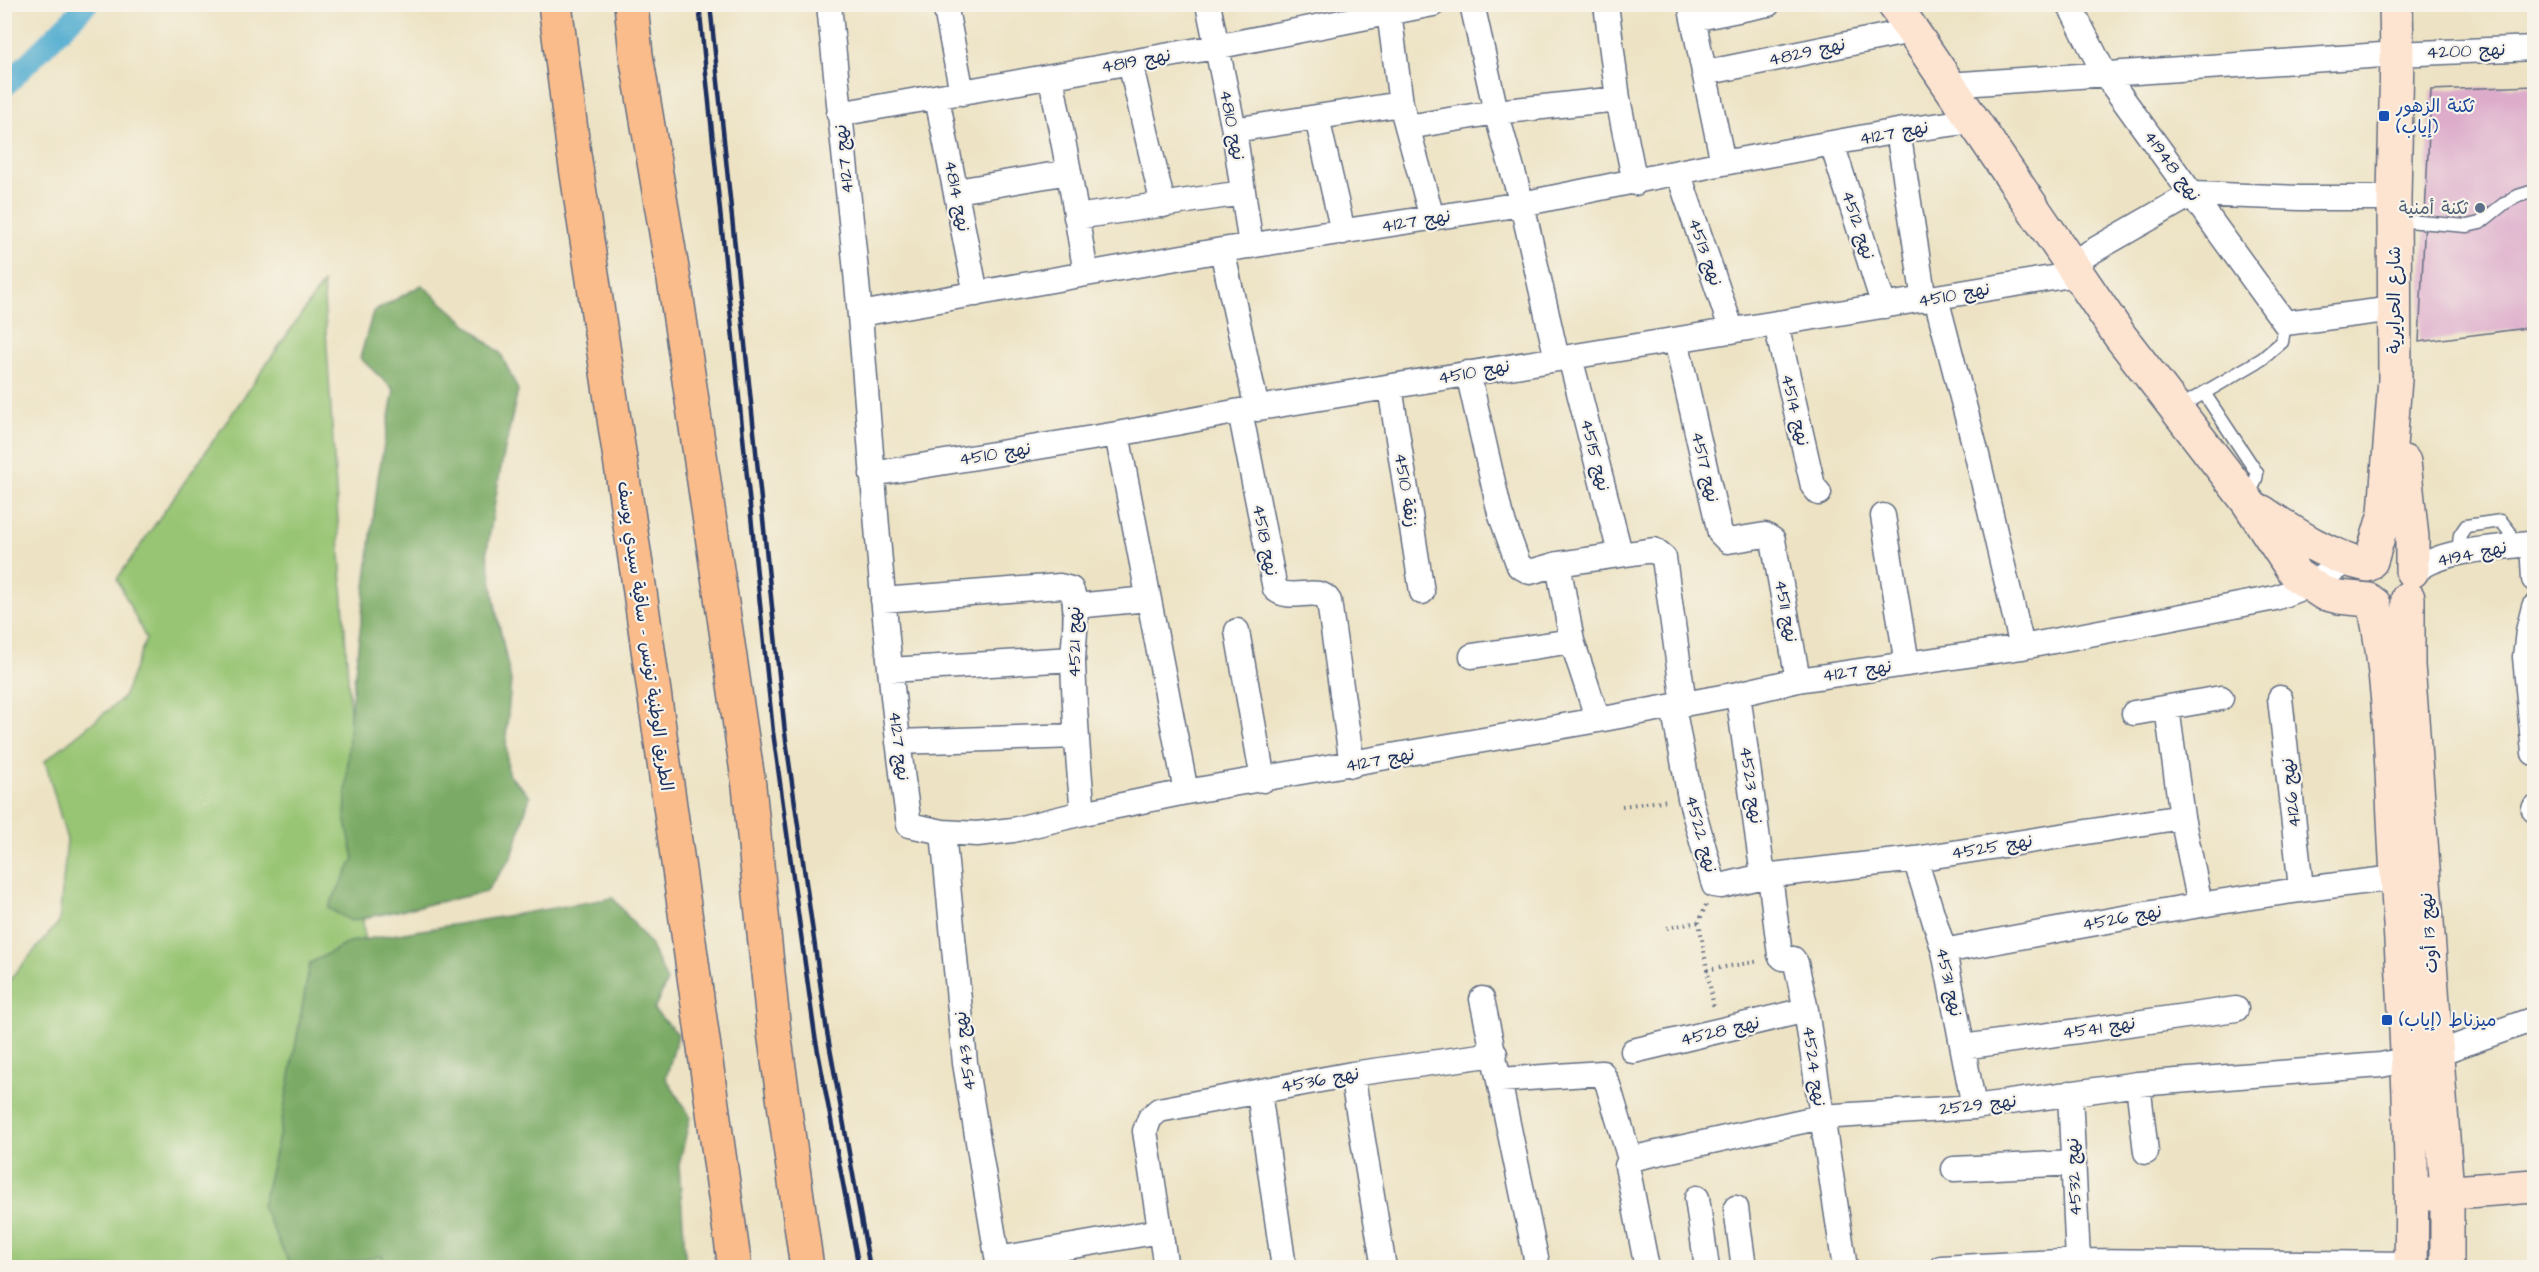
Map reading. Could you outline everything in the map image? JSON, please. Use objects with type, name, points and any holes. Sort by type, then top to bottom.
[{"type":"highway","name":"الطريق الوطنية تونس - ساقية سيدي يوسف","points":[[555,4],[574,154],[638,579],[735,1268]]},
{"type":"highway","points":[[631,4],[636,55],[676,292],[749,786],[774,1032],[807,1268]]},
{"type":"main road","name":"شارع الحرايرية","points":[[2362,562],[2385,513],[2395,380],[2393,209],[2396,4]]},
{"type":"main road","points":[[1902,18],[2073,269],[2175,410],[2245,499],[2286,562],[2309,585],[2339,597],[2372,602],[2392,608],[2411,581],[2406,561],[2395,555],[2382,555],[2362,562],[2311,545],[2245,499]]},
{"type":"main road","name":"شارع الحرايرية","points":[[2395,380],[2412,538],[2411,581]]},
{"type":"main road","points":[[2362,562],[2361,583],[2372,602]]},
{"type":"main road","name":"نهج 13 أوت","points":[[2411,581],[2408,665],[2423,1056],[2410,1197],[2411,1266]]},
{"type":"main road","name":"نهج 13 أوت","points":[[2372,602],[2385,668],[2397,878],[2423,1056],[2447,1192],[2447,1268]]},
{"type":"main road","points":[[2410,1197],[2535,1186]]},
{"type":"street","name":"نهج 4127","points":[[829,4],[860,314],[883,600],[909,825],[943,832],[977,834],[1013,830],[1186,792],[1352,765],[1598,720],[1738,694],[1798,680],[2022,647],[2253,603],[2309,585],[2362,562]]},
{"type":"street","points":[[945,4],[962,93]]},
{"type":"street","name":"نهج 4810","points":[[1208,4],[1215,47],[1234,130],[1251,246]]},
{"type":"street","name":"نهج 4819","points":[[839,114],[1215,47],[1389,9],[1433,4]]},
{"type":"street","name":"نهج 4515","points":[[1472,4],[1496,112],[1620,553]]},
{"type":"street","points":[[1606,4],[1618,99],[1635,183]]},
{"type":"street","points":[[1723,163],[1692,12],[1768,4]]},
{"type":"street","name":"نهج 41948","points":[[2069,4],[2104,73],[2285,323]]},
{"type":"street","points":[[1389,9],[1401,104],[1432,218]]},
{"type":"street","name":"نهج 4829","points":[[1704,73],[1902,18]]},
{"type":"street","name":"نهج 4200","points":[[2397,54],[2535,48]]},
{"type":"street","points":[[1948,85],[2397,54]]},
{"type":"street","points":[[1130,62],[1163,205]]},
{"type":"street","points":[[1051,77],[1086,273]]},
{"type":"street","name":"نهج 4814","points":[[937,98],[976,294]]},
{"type":"street","points":[[1408,127],[1496,112],[1618,99]]},
{"type":"street","points":[[1234,130],[1401,104]]},
{"type":"street","points":[[1317,118],[1343,232]]},
{"type":"street","name":"نهج 4127","points":[[860,314],[1222,250],[1522,204],[1635,183],[1723,163],[1898,131],[1971,121]]},
{"type":"street","points":[[1898,131],[1930,299],[1976,451],[2022,647]]},
{"type":"street","name":"نهج 4512","points":[[1832,144],[1884,306]]},
{"type":"street","points":[[957,191],[1069,172]]},
{"type":"street","name":"نهج 4513","points":[[1678,172],[1732,331]]},
{"type":"street","points":[[1076,217],[1243,193]]},
{"type":"street","points":[[2193,194],[2300,198],[2393,209]]},
{"type":"street","name":"نهج 4510","points":[[872,474],[1468,373],[1930,299],[2073,269],[2193,194]]},
{"type":"street","name":"نهج 4518","points":[[1222,250],[1275,590],[1287,596],[1321,594],[1329,601],[1352,765]]},
{"type":"street","points":[[2285,323],[2394,309]]},
{"type":"street","name":"نهج 4514","points":[[1776,324],[1812,486],[1819,493]]},
{"type":"street","name":"نهج 4517","points":[[1676,340],[1720,533],[1728,541],[1765,535],[1771,537],[1774,543]]},
{"type":"street","points":[[1468,373],[1500,513],[1519,566],[1530,572],[1558,564],[1620,553]]},
{"type":"street","name":"زنقة 4510","points":[[1390,387],[1422,592]]},
{"type":"street","points":[[1117,434],[1186,792]]},
{"type":"street","points":[[1883,516],[1907,664]]},
{"type":"street","name":"نهج 4511","points":[[1774,543],[1798,680]]},
{"type":"street","points":[[2526,544],[2535,579]]},
{"type":"street","name":"نهج 4194","points":[[2411,581],[2422,565],[2458,553],[2526,544]]},
{"type":"street","name":"نهج 4522","points":[[1620,553],[1654,550],[1664,558],[1678,705],[1690,798],[1714,885]]},
{"type":"street","points":[[1558,564],[1572,641],[1598,720]]},
{"type":"street","name":"نهج 4521","points":[[883,600],[1060,586],[1071,589],[1075,606],[1073,659],[1076,736],[1083,813]]},
{"type":"street","points":[[1075,606],[1148,599]]},
{"type":"street","points":[[2535,607],[2528,631],[2526,657],[2533,705],[2535,753]]},
{"type":"street","points":[[1237,631],[1263,780]]},
{"type":"street","points":[[1472,656],[1572,641]]},
{"type":"street","points":[[890,670],[1073,659]]},
{"type":"street","name":"نهج 4523","points":[[1738,694],[1767,876]]},
{"type":"street","points":[[2134,713],[2221,698]]},
{"type":"street","name":"نهج 4126","points":[[2280,698],[2301,888]]},
{"type":"street","points":[[2167,708],[2182,817],[2200,904]]},
{"type":"street","points":[[898,742],[1076,736]]},
{"type":"street","name":"نهج 4525","points":[[1714,885],[1767,876],[1915,859],[2182,817]]},
{"type":"street","name":"نهج 4543","points":[[943,832],[965,1063],[999,1263]]},
{"type":"street","name":"نهج 4531","points":[[1915,859],[1944,951],[1974,1107]]},
{"type":"street","points":[[1767,876],[1781,957]]},
{"type":"street","name":"نهج 4526","points":[[1944,951],[2200,904],[2301,888],[2397,878]]},
{"type":"street","name":"نهج 4524","points":[[1781,957],[1793,959],[1796,963],[1806,1010],[1845,1268]]},
{"type":"street","points":[[1482,999],[1538,1268]]},
{"type":"street","name":"نهج 4541","points":[[1963,1047],[2236,1009]]},
{"type":"street","name":"نهج 4528","points":[[1633,1051],[1806,1010]]},
{"type":"street","name":"نهج 2529","points":[[1630,1160],[1821,1117],[1974,1107],[2138,1084],[2358,1067],[2423,1056],[2534,1021]]},
{"type":"street","name":"نهج 4536","points":[[1160,1232],[1145,1131],[1150,1118],[1160,1110],[1352,1074],[1495,1054]]},
{"type":"street","points":[[1500,1080],[1602,1073],[1608,1085],[1630,1160],[1627,1166],[1647,1268]]},
{"type":"street","points":[[1352,1074],[1384,1268]]},
{"type":"street","points":[[2138,1084],[2146,1152]]},
{"type":"street","points":[[1259,1092],[1284,1268]]},
{"type":"street","name":"نهج 4532","points":[[2070,1093],[2078,1261]]},
{"type":"street","points":[[1954,1169],[2074,1163]]},
{"type":"street","points":[[1696,1198],[1707,1268]]},
{"type":"street","points":[[1736,1208],[1744,1268]]},
{"type":"street","points":[[999,1263],[1160,1232],[1166,1268]]},
{"type":"street","points":[[1941,1268],[2078,1261],[2139,1264],[2411,1266]]},
{"type":"lane","points":[[2393,209],[2467,226],[2480,223],[2505,203],[2518,196],[2535,191]]},
{"type":"lane","points":[[2175,410],[2262,358],[2282,342],[2285,323]]},
{"type":"lane","points":[[2204,393],[2257,473],[2256,482],[2245,499]]},
{"type":"path","points":[[1622,806],[1690,798]]},
{"type":"path","name":"نهج 4522","points":[[1699,922],[1714,885]]},
{"type":"path","points":[[1667,928],[1699,922],[1717,1032]]},
{"type":"path","points":[[1707,970],[1781,957]]},
{"type":"green space","points":[[323,283],[385,1267],[5,1268],[5,985],[59,922],[67,840],[45,761],[123,698],[146,639],[117,579]]},
{"type":"green space","points":[[422,285],[501,354],[518,390],[500,472],[487,551],[496,610],[511,681],[506,737],[508,774],[530,796],[512,857],[486,892],[351,921],[328,908],[354,859],[345,817],[350,715],[378,477],[394,390],[360,358],[373,312]]},
{"type":"green space","points":[[613,898],[650,944],[667,981],[654,1010],[678,1034],[666,1078],[690,1117],[679,1165],[686,1267],[387,1268],[382,1256],[327,1267],[291,1267],[262,1206],[280,1132],[310,963],[350,942]]},
{"type":"building","name":"ثكنة أمنية","points":[[2534,86],[2534,327],[2419,342],[2431,90]]},
{"type":"waterway","points":[[4,87],[87,4]]},
{"type":"railway","points":[[699,4],[773,732],[815,1036],[859,1268]]},
{"type":"railway","points":[[710,4],[785,733],[827,1032],[870,1268]]},
{"type":"place","name":"ثكنة الزهور (إياب)","points":[[2384,116]]},
{"type":"place","name":"ثكنة أمنية","points":[[2480,208]]},
{"type":"place","name":"ميزناط (إياب)","points":[[2387,1020]]}]
